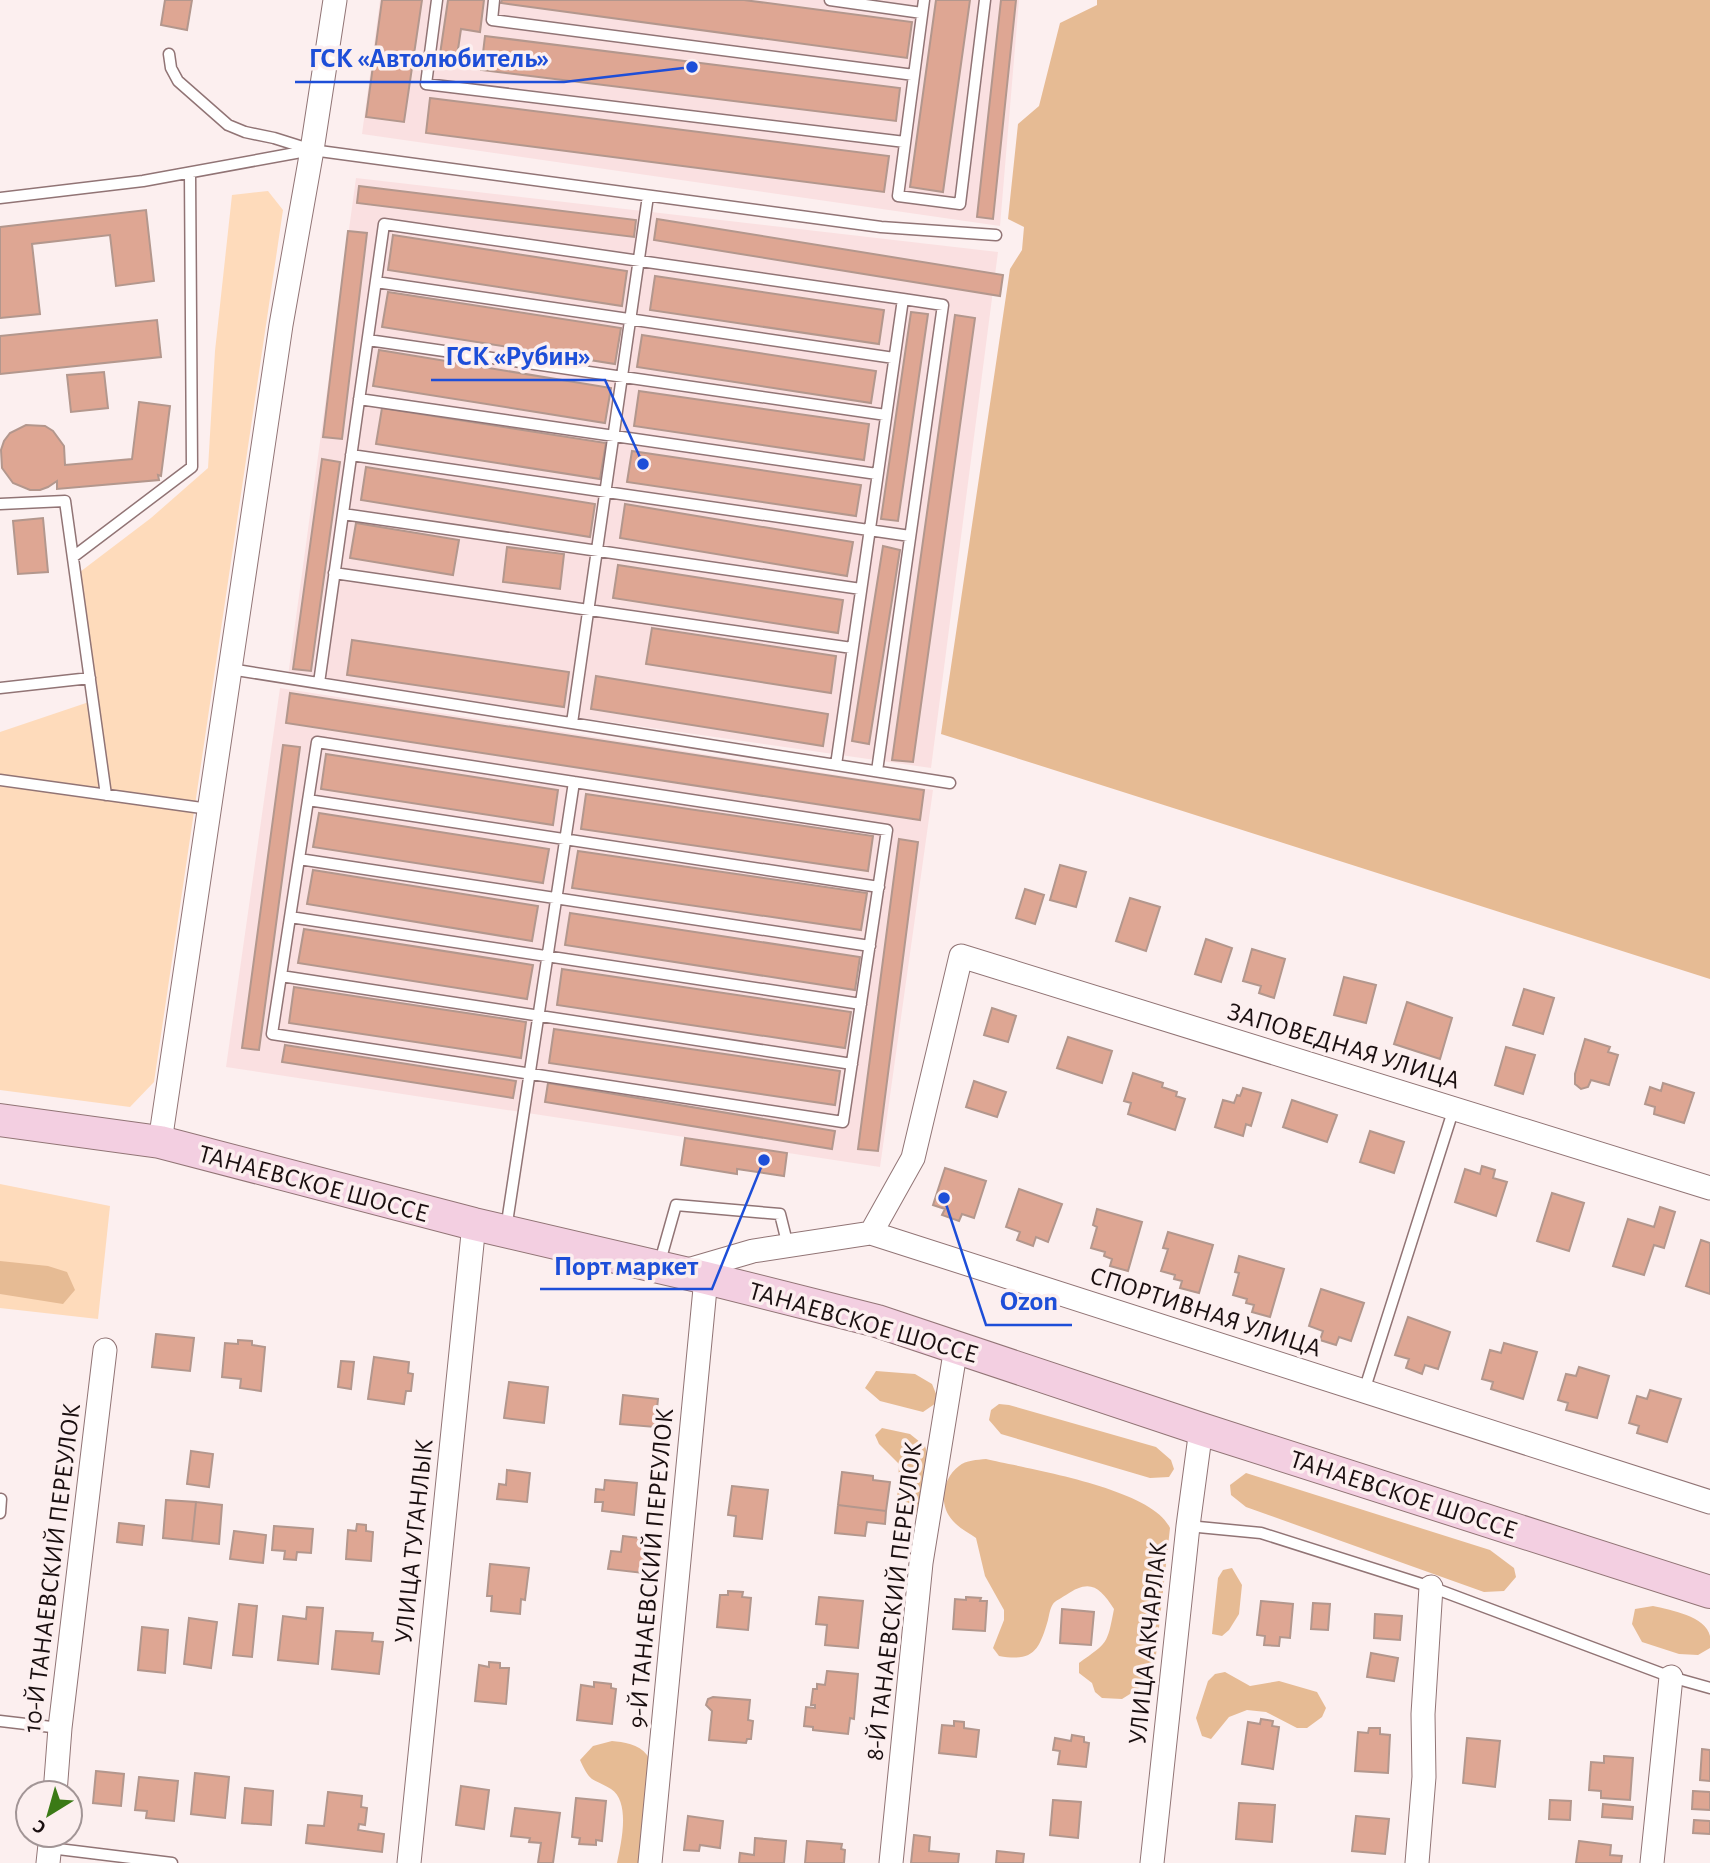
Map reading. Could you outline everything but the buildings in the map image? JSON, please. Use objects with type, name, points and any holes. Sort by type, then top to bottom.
[{"type":"street","points":[[160,1142],[281,325],[335,0]]},
{"type":"street","name":"ЗАПОВЕДНАЯ УЛИЦА","points":[[871,1233],[913,1158],[961,956],[1710,1188]]},
{"type":"street","name":"ТАНАЕВСКОЕ ШОССЕ","points":[[0,1119],[160,1142],[474,1224],[877,1321],[1201,1429],[1710,1592]]},
{"type":"street","name":"УЛИЦА ТУГАНЛЫК","points":[[409,1863],[474,1224]]},
{"type":"street","name":"СПОРТИВНАЯ УЛИЦА","points":[[682,1273],[753,1251],[871,1233],[1710,1502]]},
{"type":"street","name":"9-Й ТАНАЕВСКИЙ ПЕРЕУЛОК","points":[[650,1863],[682,1273]]},
{"type":"street","name":"8-Й ТАНАЕВСКИЙ ПЕРЕУЛОК","points":[[891,1863],[921,1563],[956,1347]]},
{"type":"street","name":"10-Й ТАНАЕВСКИЙ ПЕРЕУЛОК","points":[[56,1779],[105,1350]]},
{"type":"street","name":"УЛИЦА АКЧАРЛАК","points":[[1152,1863],[1201,1429]]},
{"type":"street","points":[[1417,1863],[1424,1777],[1423,1714],[1431,1587]]},
{"type":"street","points":[[1652,1863],[1671,1676]]},
{"type":"lane","points":[[437,0],[426,84],[905,142]]},
{"type":"lane","points":[[495,0],[492,20],[914,75]]},
{"type":"lane","points":[[830,0],[922,13]]},
{"type":"lane","points":[[924,0],[898,196],[960,204],[985,0]]},
{"type":"lane","points":[[169,54],[171,68],[178,81],[228,125],[312,150],[881,227],[996,235]]},
{"type":"lane","points":[[0,198],[143,181],[312,150]]},
{"type":"lane","points":[[73,557],[192,467],[190,173]]},
{"type":"lane","points":[[572,723],[648,195]]},
{"type":"lane","points":[[319,683],[384,224],[943,305],[877,771]]},
{"type":"lane","points":[[376,282],[894,358]]},
{"type":"lane","points":[[836,765],[902,299]]},
{"type":"lane","points":[[368,340],[886,415]]},
{"type":"lane","points":[[359,399],[877,474]]},
{"type":"lane","points":[[351,455],[910,536]]},
{"type":"lane","points":[[0,504],[65,501],[106,795]]},
{"type":"lane","points":[[343,514],[861,589]]},
{"type":"lane","points":[[334,572],[852,648]]},
{"type":"lane","points":[[230,669],[950,783]]},
{"type":"lane","points":[[0,688],[89,678]]},
{"type":"lane","points":[[317,742],[887,830],[843,1122],[272,1034],[308,800],[317,742]]},
{"type":"lane","points":[[0,780],[209,809]]},
{"type":"lane","points":[[506,1231],[574,782]]},
{"type":"lane","points":[[308,800],[879,887]]},
{"type":"lane","points":[[299,859],[870,946]]},
{"type":"lane","points":[[290,917],[861,1004]]},
{"type":"lane","points":[[281,976],[852,1064]]},
{"type":"lane","points":[[1364,1391],[1454,1108]]},
{"type":"lane","points":[[682,1273],[676,1205],[780,1214],[788,1246]]},
{"type":"lane","points":[[0,1513],[1,1499]]},
{"type":"lane","points":[[1188,1526],[1261,1533],[1431,1587],[1710,1688]]},
{"type":"lane","points":[[0,1721],[60,1728]]},
{"type":"lane","points":[[50,1849],[172,1863]]},
{"type":"shaded area","points":[[380,0],[1019,0],[1000,226],[362,134]]},
{"type":"shaded area","points":[[1097,0],[1710,0],[1710,979],[941,734],[1010,269],[1022,250],[1024,227],[1008,219],[1018,124],[1039,106],[1060,23],[1097,5]]},
{"type":"shaded area","points":[[356,178],[998,252],[931,768],[288,676]]},
{"type":"shaded area","points":[[268,191],[283,210],[154,1082],[130,1107],[0,1090],[0,732],[89,702],[72,578],[151,518],[208,468],[215,351],[232,195]]},
{"type":"shaded area","points":[[280,688],[933,790],[880,1167],[226,1067]]},
{"type":"shaded area","points":[[0,1184],[110,1206],[98,1319],[0,1308]]},
{"type":"shaded area","points":[[0,1261],[48,1266],[67,1272],[75,1290],[63,1304],[0,1294]]},
{"type":"shaded area","points":[[876,1371],[915,1374],[932,1384],[939,1401],[923,1412],[880,1401],[865,1388]]},
{"type":"shaded area","points":[[999,1404],[1156,1447],[1171,1460],[1174,1469],[1169,1477],[1150,1478],[1001,1434],[989,1420],[991,1410]]},
{"type":"shaded area","points":[[882,1428],[910,1434],[925,1446],[928,1456],[922,1511],[912,1514],[902,1510],[897,1501],[899,1464],[879,1444],[875,1435]]},
{"type":"shaded area","points":[[986,1459],[1115,1491],[1159,1514],[1170,1528],[1156,1655],[1149,1674],[1138,1689],[1122,1699],[1102,1698],[1095,1692],[1092,1683],[1079,1673],[1079,1663],[1105,1642],[1114,1609],[1094,1587],[1074,1590],[1054,1603],[1038,1647],[1033,1652],[1020,1657],[999,1656],[993,1648],[1004,1620],[1004,1610],[985,1576],[976,1538],[953,1521],[948,1515],[944,1500],[946,1485],[953,1471],[965,1463]]},
{"type":"shaded area","points":[[1246,1473],[1490,1550],[1514,1568],[1516,1577],[1504,1591],[1484,1592],[1246,1507],[1231,1495],[1230,1485]]},
{"type":"shaded area","points":[[1232,1568],[1242,1585],[1239,1614],[1222,1636],[1212,1634],[1218,1578],[1223,1570]]},
{"type":"shaded area","points":[[1653,1606],[1686,1615],[1702,1623],[1710,1636],[1710,1648],[1698,1655],[1679,1654],[1642,1642],[1632,1624],[1635,1609]]},
{"type":"shaded area","points":[[1225,1672],[1250,1686],[1279,1681],[1317,1692],[1326,1708],[1322,1717],[1307,1728],[1297,1728],[1266,1712],[1247,1710],[1229,1717],[1211,1739],[1202,1736],[1196,1718],[1208,1681],[1215,1674]]},
{"type":"shaded area","points":[[612,1741],[640,1748],[650,1763],[650,1790],[640,1863],[617,1863],[623,1824],[621,1803],[611,1789],[589,1777],[580,1760],[593,1746]]},
{"type":"place","name":"ГСК «Автолюбитель»","points":[[692,67]]},
{"type":"place","name":"ГСК «Рубин»","points":[[643,464]]},
{"type":"place","name":"Порт маркет","points":[[764,1160]]},
{"type":"place","name":"Ozon","points":[[944,1198]]}]
